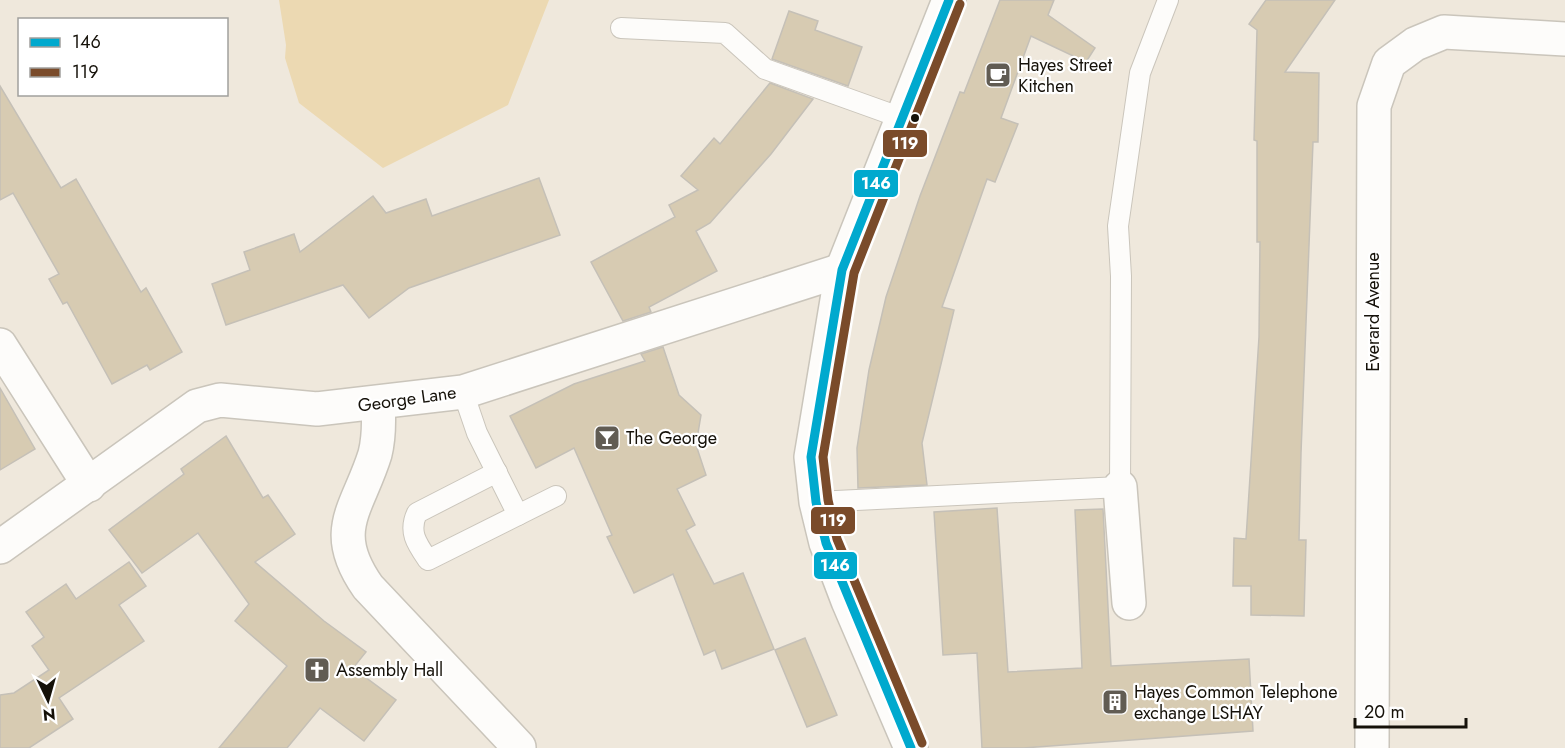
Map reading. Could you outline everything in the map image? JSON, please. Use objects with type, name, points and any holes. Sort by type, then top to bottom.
[{"type":"street","points":[[911,748],[848,601],[826,543],[816,502],[811,457],[842,270],[949,0]]},
{"type":"street","name":"Everard Avenue","points":[[1372,748],[1374,106],[1389,63],[1415,44],[1444,32],[1565,39]]},
{"type":"street","name":"George Lane","points":[[0,547],[197,406],[220,400],[317,409],[378,404],[463,392],[842,270]]},
{"type":"street","points":[[0,345],[89,484]]},
{"type":"street","points":[[378,404],[379,425],[375,453],[349,516],[349,544],[357,571],[368,587],[519,747]]},
{"type":"street","points":[[1120,487],[1129,603]]},
{"type":"lane","points":[[816,502],[1120,487],[1121,276],[1118,226],[1140,74],[1168,0]]},
{"type":"lane","points":[[621,28],[725,33],[765,69],[902,118]]},
{"type":"lane","points":[[463,392],[477,433],[518,515]]},
{"type":"lane","points":[[497,472],[417,513],[412,531],[414,539],[428,560],[556,496]]},
{"type":"shaded area","points":[[279,0],[549,0],[508,105],[383,168],[299,103],[285,58],[286,45]]},
{"type":"building","points":[[1000,0],[1054,0],[1048,15],[1095,48],[1086,62],[1031,36],[1001,118],[1018,124],[995,182],[987,179],[942,307],[954,310],[922,443],[927,485],[858,488],[857,448],[869,370],[886,297],[920,196],[960,92],[964,93]]},
{"type":"building","points":[[1266,0],[1335,0],[1285,72],[1319,73],[1318,142],[1313,142],[1301,453],[1299,540],[1306,540],[1304,616],[1251,615],[1251,586],[1233,586],[1234,538],[1246,539],[1259,337],[1260,242],[1257,242],[1257,141],[1254,140],[1257,30],[1249,24]]},
{"type":"building","points":[[789,11],[818,21],[815,30],[862,47],[848,86],[772,59]]},
{"type":"building","points":[[770,83],[813,99],[771,154],[710,223],[696,231],[717,271],[649,307],[651,312],[623,321],[591,262],[675,217],[669,205],[698,190],[681,176],[714,138],[720,144]]},
{"type":"building","points":[[0,86],[61,188],[76,179],[141,292],[146,288],[182,352],[150,370],[147,365],[112,384],[67,302],[63,304],[49,279],[59,274],[13,193],[0,200]]},
{"type":"building","points":[[539,178],[560,235],[409,288],[369,318],[343,285],[226,325],[212,284],[250,270],[244,252],[294,234],[300,252],[373,196],[386,213],[426,199],[432,216]]},
{"type":"building","points":[[663,347],[679,395],[701,415],[696,445],[706,475],[677,489],[695,525],[686,530],[714,584],[743,573],[774,649],[722,669],[715,650],[704,655],[673,574],[634,593],[607,537],[612,535],[574,448],[536,468],[510,416],[574,384],[645,361],[641,354]]},
{"type":"building","points":[[0,388],[35,449],[0,470]]},
{"type":"building","points":[[226,436],[263,498],[268,495],[295,534],[255,562],[324,621],[366,652],[353,668],[396,700],[364,741],[320,708],[287,748],[219,748],[287,666],[235,621],[249,604],[198,533],[142,573],[109,530],[184,474],[181,469]]},
{"type":"building","points":[[997,508],[1008,672],[1082,668],[1075,510],[1103,509],[1111,666],[1249,659],[1253,731],[1023,748],[982,748],[977,653],[943,655],[934,512]]},
{"type":"building","points":[[129,562],[146,586],[119,605],[144,641],[59,698],[73,719],[29,748],[0,748],[0,695],[14,693],[49,670],[32,646],[44,637],[26,612],[66,584],[76,599]]},
{"type":"building","points":[[805,638],[837,715],[807,727],[775,650]]},
{"type":"transit line","name":"146","points":[[911,748],[826,543],[816,502],[811,457],[842,270],[949,0]]},
{"type":"transit line","name":"119","points":[[922,743],[837,539],[828,500],[823,457],[854,273],[960,4]]},
{"type":"place","name":"Hayes Street Kitchen","points":[[998,75]]},
{"type":"place","name":"The George","points":[[607,438]]},
{"type":"place","name":"Assembly Hall","points":[[317,670]]},
{"type":"place","name":"Hayes Common Telephone exchange LSHAY","points":[[1115,702]]}]
